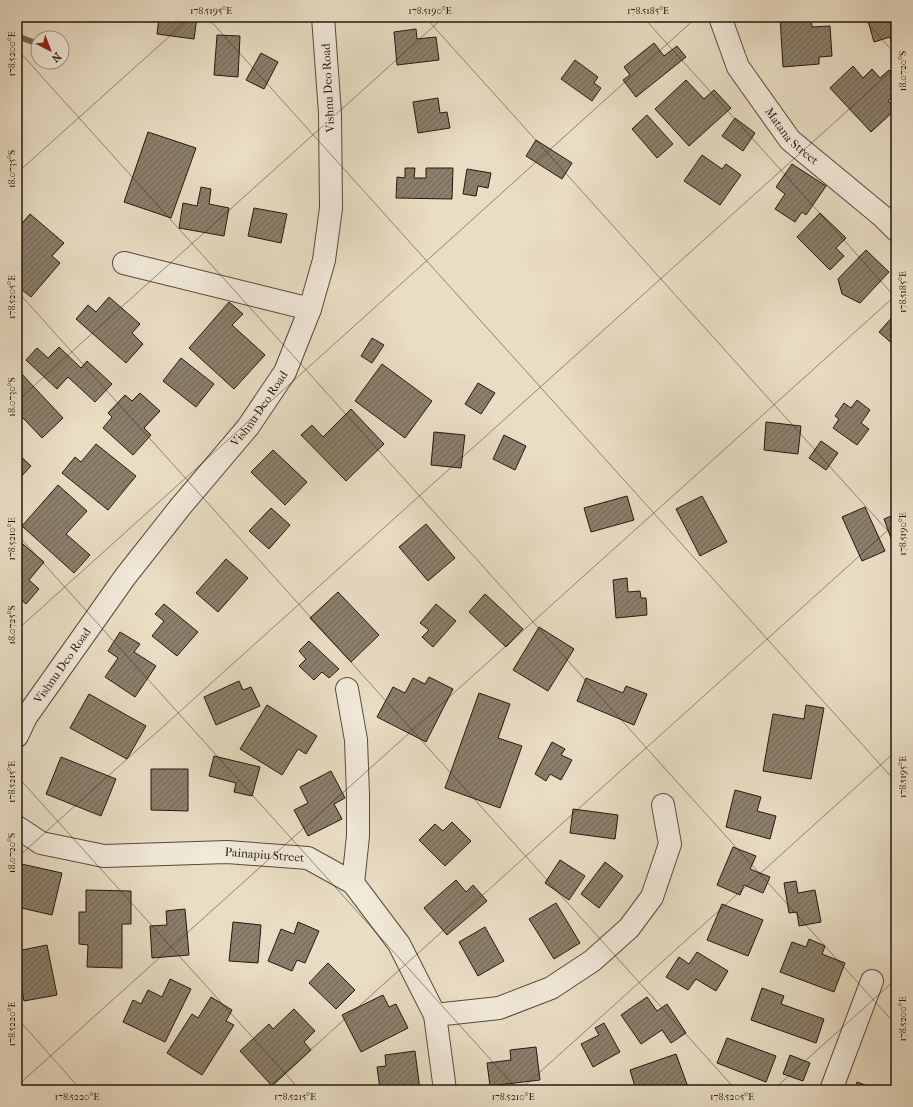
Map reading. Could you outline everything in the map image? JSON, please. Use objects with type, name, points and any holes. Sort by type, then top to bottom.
[{"type":"street","name":"Vishnu Deo Road","points":[[20,722],[125,577],[180,506],[248,427],[285,372],[310,310],[324,260],[331,208],[330,113],[323,17]]},
{"type":"street","name":"Matana Street","points":[[720,17],[738,66],[790,140],[882,216],[896,230]]},
{"type":"street","points":[[124,263],[310,310]]},
{"type":"street","points":[[347,689],[356,740],[358,787],[358,836],[353,883]]},
{"type":"street","points":[[434,1015],[499,1008],[551,988],[592,961],[629,928],[652,898],[670,844],[662,805]]},
{"type":"street","name":"Painapiu Street","points":[[17,827],[41,843],[104,856],[227,852],[308,858],[353,883],[399,944],[434,1015],[445,1090]]},
{"type":"street","points":[[831,1090],[872,981]]},
{"type":"building","points":[[129,17],[149,17],[148,22],[128,20]]},
{"type":"building","points":[[159,17],[197,17],[194,39],[157,34]]},
{"type":"building","points":[[408,17],[438,17],[408,20]]},
{"type":"building","points":[[780,17],[811,17],[812,27],[830,26],[832,56],[819,57],[819,64],[783,67]]},
{"type":"building","points":[[867,17],[896,17],[896,44],[892,45],[890,37],[874,42]]},
{"type":"building","points":[[416,29],[417,39],[436,37],[439,60],[397,65],[394,32]]},
{"type":"building","points":[[217,35],[240,36],[238,77],[214,75]]},
{"type":"building","points":[[654,43],[664,56],[677,46],[686,57],[636,97],[623,80],[630,75],[624,67]]},
{"type":"building","points":[[261,53],[278,62],[264,89],[246,80]]},
{"type":"building","points":[[575,60],[598,77],[594,83],[601,88],[592,101],[561,79]]},
{"type":"building","points":[[853,66],[863,78],[872,69],[880,78],[889,70],[896,78],[896,93],[888,101],[896,109],[871,132],[830,88]]},
{"type":"building","points":[[686,80],[704,99],[714,90],[731,108],[689,146],[655,109]]},
{"type":"building","points":[[438,98],[440,113],[447,112],[450,128],[418,133],[413,102]]},
{"type":"building","points":[[647,115],[673,144],[657,158],[632,129]]},
{"type":"building","points":[[735,118],[755,133],[743,151],[722,136]]},
{"type":"building","points":[[148,132],[196,148],[171,218],[124,202]]},
{"type":"building","points":[[536,140],[572,163],[562,179],[526,156]]},
{"type":"building","points":[[702,155],[722,169],[726,164],[741,175],[720,205],[684,181]]},
{"type":"building","points":[[792,164],[826,186],[806,215],[802,212],[795,222],[775,209],[785,194],[776,187]]},
{"type":"building","points":[[405,168],[415,168],[414,178],[426,178],[426,168],[453,168],[452,199],[396,198],[397,177],[405,178]]},
{"type":"building","points":[[467,169],[491,173],[488,188],[478,186],[476,196],[463,194]]},
{"type":"building","points":[[201,187],[211,189],[209,204],[229,208],[224,236],[179,228],[183,203],[197,206]]},
{"type":"building","points":[[254,208],[287,214],[281,243],[248,236]]},
{"type":"building","points":[[820,213],[846,238],[836,248],[844,256],[830,270],[797,237]]},
{"type":"building","points":[[30,214],[64,243],[52,256],[60,263],[31,297],[17,286],[17,229]]},
{"type":"building","points":[[866,250],[889,272],[860,303],[842,294],[838,279]]},
{"type":"building","points":[[109,297],[140,324],[132,333],[143,344],[126,363],[76,319],[88,305],[96,312]]},
{"type":"building","points":[[229,302],[243,314],[232,325],[265,355],[234,389],[189,348]]},
{"type":"building","points":[[896,313],[896,347],[879,332]]},
{"type":"building","points":[[372,338],[384,345],[372,363],[361,356]]},
{"type":"building","points":[[59,347],[81,368],[87,361],[112,384],[95,402],[68,377],[57,389],[26,360],[37,348],[48,358]]},
{"type":"building","points":[[181,358],[214,384],[196,407],[163,381]]},
{"type":"building","points":[[382,364],[432,401],[405,438],[355,401]]},
{"type":"building","points":[[19,371],[63,418],[42,438],[23,418],[17,424],[17,373]]},
{"type":"building","points":[[478,383],[495,393],[481,414],[465,404]]},
{"type":"building","points":[[140,393],[160,411],[144,428],[151,435],[133,455],[103,428],[112,417],[108,413],[125,395],[132,401]]},
{"type":"building","points":[[857,400],[870,410],[861,423],[869,429],[857,445],[833,428],[839,419],[835,416],[844,403],[851,408]]},
{"type":"building","points":[[351,409],[384,444],[346,481],[301,435],[312,425],[323,437]]},
{"type":"building","points":[[766,422],[801,426],[798,454],[764,450]]},
{"type":"building","points":[[434,432],[465,435],[461,468],[431,465]]},
{"type":"building","points":[[504,435],[526,446],[515,470],[493,459]]},
{"type":"building","points":[[821,441],[838,453],[826,470],[809,458]]},
{"type":"building","points":[[96,444],[136,476],[108,510],[62,473],[75,457],[81,462]]},
{"type":"building","points":[[273,450],[307,482],[285,505],[251,472]]},
{"type":"building","points":[[17,453],[31,466],[17,481]]},
{"type":"building","points":[[58,485],[87,511],[66,534],[90,555],[74,573],[22,526]]},
{"type":"building","points":[[627,496],[634,520],[591,532],[584,508]]},
{"type":"building","points":[[702,496],[727,542],[700,556],[676,509]]},
{"type":"building","points":[[865,507],[885,551],[862,561],[842,517]]},
{"type":"building","points":[[271,508],[290,525],[269,549],[249,531]]},
{"type":"building","points":[[896,514],[896,552],[884,519]]},
{"type":"building","points":[[426,524],[455,558],[428,581],[399,547]]},
{"type":"building","points":[[17,539],[44,562],[29,580],[39,589],[26,604],[17,596]]},
{"type":"building","points":[[226,559],[248,578],[218,612],[196,593]]},
{"type":"building","points":[[627,578],[628,592],[640,591],[641,598],[646,598],[647,615],[616,618],[613,580]]},
{"type":"building","points":[[338,592],[379,635],[351,662],[310,618]]},
{"type":"building","points":[[485,594],[523,629],[506,647],[469,612]]},
{"type":"building","points":[[164,604],[198,632],[177,656],[152,636],[164,621],[155,614]]},
{"type":"building","points":[[436,604],[456,621],[433,647],[422,637],[429,630],[420,623]]},
{"type":"building","points":[[539,627],[574,649],[548,691],[513,670]]},
{"type":"building","points":[[120,632],[140,644],[134,652],[156,666],[135,697],[105,677],[118,658],[108,651]]},
{"type":"building","points":[[309,641],[339,669],[329,678],[322,672],[314,680],[299,666],[306,659],[299,651]]},
{"type":"building","points":[[429,677],[453,689],[426,742],[377,717],[393,687],[405,693],[413,678],[425,684]]},
{"type":"building","points":[[586,678],[623,693],[626,686],[647,694],[634,725],[577,701]]},
{"type":"building","points":[[239,681],[243,690],[251,687],[260,706],[216,725],[204,697]]},
{"type":"building","points":[[479,693],[510,704],[498,738],[522,746],[500,808],[445,788]]},
{"type":"building","points":[[89,694],[146,726],[127,759],[70,728]]},
{"type":"building","points":[[267,705],[317,736],[306,754],[298,749],[282,775],[240,749]]},
{"type":"building","points":[[806,705],[824,708],[811,779],[763,771],[773,714],[804,719]]},
{"type":"building","points":[[552,742],[565,749],[561,755],[572,760],[561,780],[550,774],[546,781],[535,774]]},
{"type":"building","points":[[214,756],[260,767],[252,796],[234,792],[236,783],[209,776]]},
{"type":"building","points":[[61,757],[116,779],[101,816],[46,794]]},
{"type":"building","points":[[151,769],[188,769],[188,811],[151,810]]},
{"type":"building","points":[[331,771],[345,798],[334,804],[342,819],[308,836],[294,810],[308,803],[300,787]]},
{"type":"building","points":[[735,790],[761,797],[757,811],[776,816],[770,839],[726,827]]},
{"type":"building","points":[[573,809],[618,815],[615,839],[570,833]]},
{"type":"building","points":[[452,822],[471,841],[445,866],[419,840],[435,824],[443,831]]},
{"type":"building","points":[[733,847],[756,856],[750,869],[770,877],[763,893],[744,885],[740,895],[717,885]]},
{"type":"building","points":[[560,860],[585,876],[569,900],[545,883]]},
{"type":"building","points":[[605,862],[623,876],[599,908],[581,894]]},
{"type":"building","points":[[17,863],[62,873],[52,915],[17,907],[21,882],[17,881]]},
{"type":"building","points":[[456,880],[466,892],[473,885],[487,901],[447,935],[424,908]]},
{"type":"building","points":[[796,881],[798,893],[815,890],[821,922],[799,926],[797,912],[789,913],[784,883]]},
{"type":"building","points":[[86,890],[131,891],[131,924],[122,924],[122,968],[87,967],[88,945],[79,944],[79,912],[86,912]]},
{"type":"building","points":[[556,903],[580,943],[554,959],[529,919]]},
{"type":"building","points":[[722,904],[763,920],[748,956],[707,940]]},
{"type":"building","points":[[185,909],[189,955],[152,958],[150,926],[167,925],[166,911]]},
{"type":"building","points":[[233,922],[261,925],[258,963],[229,961]]},
{"type":"building","points":[[298,922],[319,931],[305,963],[297,960],[292,971],[268,961],[281,929],[294,934]]},
{"type":"building","points":[[485,927],[504,961],[478,976],[459,942]]},
{"type":"building","points":[[809,939],[825,946],[822,954],[845,963],[834,992],[780,972],[792,942],[806,947]]},
{"type":"building","points":[[47,945],[57,995],[24,1001],[17,966],[17,951]]},
{"type":"building","points":[[697,952],[728,971],[716,991],[696,979],[688,990],[666,977],[679,957],[689,964]]},
{"type":"building","points":[[328,963],[355,990],[336,1009],[309,983]]},
{"type":"building","points":[[170,979],[191,989],[165,1042],[123,1022],[133,1000],[141,1004],[148,990],[162,997]]},
{"type":"building","points":[[762,988],[784,996],[781,1004],[824,1019],[816,1043],[751,1020]]},
{"type":"building","points":[[383,995],[389,1007],[396,1004],[408,1028],[361,1052],[342,1015]]},
{"type":"building","points":[[211,997],[232,1010],[226,1021],[234,1025],[202,1075],[167,1053],[192,1014],[198,1018]]},
{"type":"building","points":[[647,997],[657,1011],[667,1004],[686,1033],[671,1043],[662,1030],[641,1044],[621,1015]]},
{"type":"building","points":[[294,1009],[315,1031],[304,1042],[311,1050],[272,1086],[240,1051],[269,1024],[273,1029]]},
{"type":"building","points":[[604,1023],[620,1052],[593,1067],[581,1044],[599,1035],[595,1028]]},
{"type":"building","points":[[727,1038],[776,1056],[766,1082],[717,1063]]},
{"type":"building","points":[[536,1047],[540,1080],[490,1086],[487,1063],[511,1060],[510,1050]]},
{"type":"building","points":[[415,1051],[420,1090],[380,1090],[377,1067],[386,1066],[385,1055]]},
{"type":"building","points":[[676,1054],[688,1087],[680,1090],[636,1090],[630,1070]]},
{"type":"building","points":[[790,1055],[810,1063],[803,1081],[783,1074]]},
{"type":"building","points":[[857,1082],[876,1089],[854,1090]]},
{"type":"waterway","points":[[17,36],[30,41]]}]
